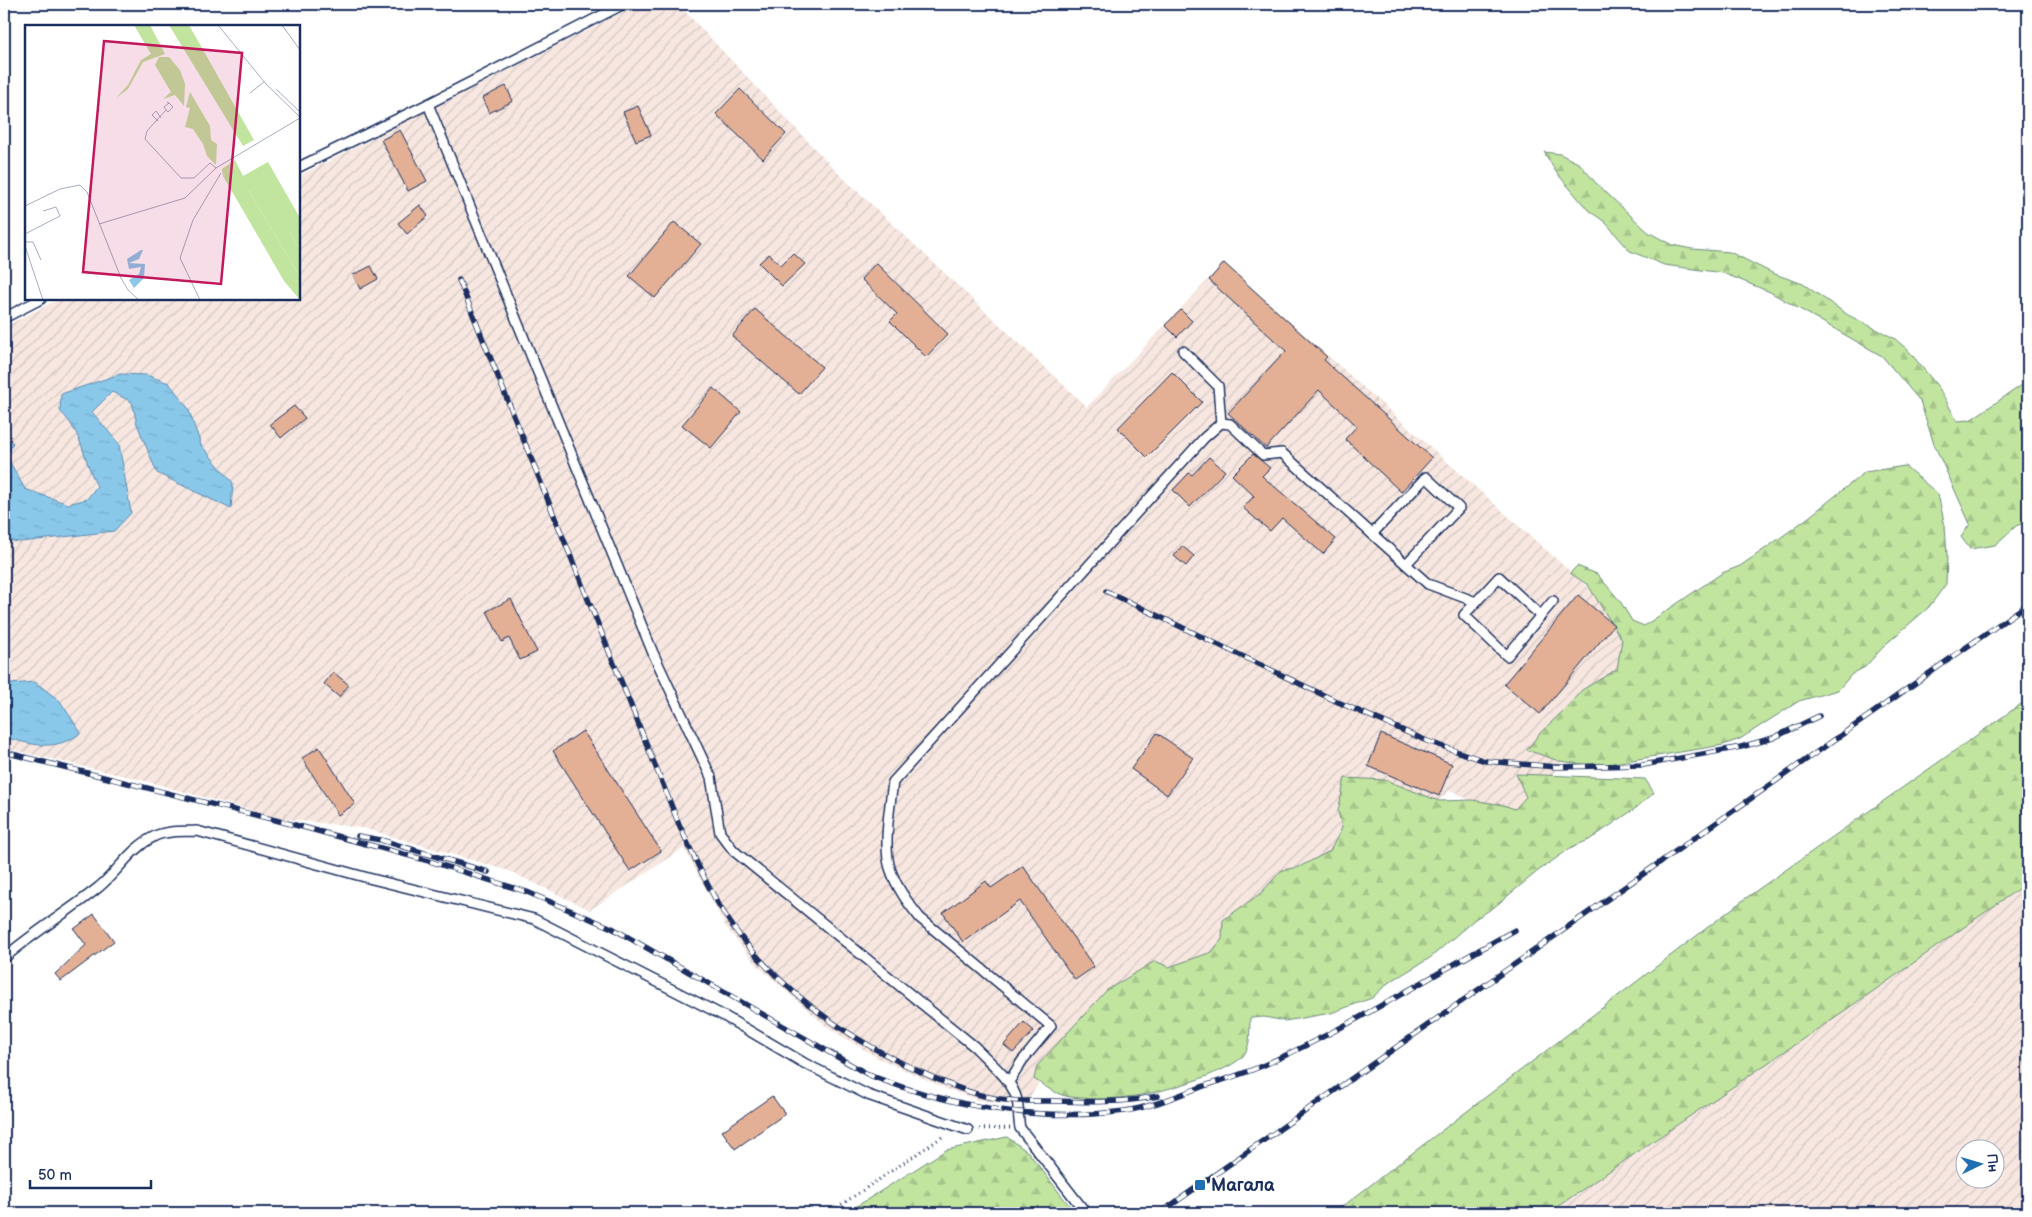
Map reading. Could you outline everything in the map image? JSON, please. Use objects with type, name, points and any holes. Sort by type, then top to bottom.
[{"type":"lane","points":[[300,167],[428,104],[624,4]]},
{"type":"lane","points":[[428,104],[653,653],[711,777],[720,833],[734,851],[975,1048],[1008,1082],[1017,1101],[1020,1128],[1086,1213]]},
{"type":"lane","points":[[4,318],[39,300]]},
{"type":"lane","points":[[1182,351],[1218,386],[1221,423]]},
{"type":"lane","points":[[1008,1082],[1022,1061],[1051,1026],[920,918],[905,899],[889,867],[887,822],[893,782],[1204,438],[1221,423],[1230,424],[1263,455],[1282,453],[1428,584],[1476,602]]},
{"type":"lane","points":[[1372,534],[1426,477],[1459,508],[1406,564]]},
{"type":"lane","points":[[1540,616],[1499,577],[1464,615],[1507,656],[1553,601]]},
{"type":"lane","points":[[4,958],[32,934],[100,886],[130,852],[156,835],[197,832],[372,879],[534,919],[724,1016],[804,1063],[852,1087],[968,1130]]},
{"type":"path","points":[[828,1213],[944,1135],[968,1130],[1020,1128]]},
{"type":"shaded area","points":[[639,4],[678,4],[837,172],[1087,407],[1224,263],[1646,639],[1518,824],[1450,790],[1421,816],[1042,1079],[1023,1106],[978,1100],[947,1089],[878,1058],[827,1027],[755,963],[726,927],[684,848],[590,910],[509,871],[363,828],[279,818],[142,780],[4,748],[4,327],[57,300],[300,300],[300,175]]},
{"type":"shaded area","points":[[2028,882],[2028,1213],[1548,1213],[1885,983]]},
{"type":"green space","points":[[1544,152],[1560,154],[1580,164],[1595,182],[1648,232],[1672,245],[1692,249],[1730,252],[1772,273],[1803,284],[1848,315],[1894,338],[1908,350],[1939,388],[1957,421],[1970,420],[2028,381],[2028,521],[2016,526],[1995,545],[1970,549],[1961,537],[1970,524],[1934,444],[1920,401],[1882,356],[1770,292],[1723,273],[1664,265],[1630,251],[1605,222],[1588,210],[1556,172]]},
{"type":"green space","points":[[1905,466],[1938,494],[1945,526],[1946,584],[1929,607],[1886,644],[1865,667],[1852,674],[1838,690],[1799,701],[1740,739],[1723,745],[1596,766],[1559,761],[1527,750],[1539,734],[1582,690],[1617,669],[1622,640],[1588,585],[1570,573],[1577,566],[1597,574],[1620,601],[1632,621],[1644,626],[1722,573],[1740,566],[1769,546],[1865,472]]},
{"type":"green space","points":[[2028,699],[2028,882],[1885,983],[1548,1213],[1334,1213],[1746,898]]},
{"type":"green space","points":[[1516,774],[1645,779],[1654,793],[1636,808],[1589,840],[1572,847],[1538,871],[1493,908],[1475,919],[1430,958],[1388,983],[1372,998],[1331,1013],[1285,1021],[1264,1017],[1250,1018],[1249,1039],[1245,1054],[1233,1064],[1208,1076],[1151,1093],[1106,1099],[1089,1099],[1062,1095],[1034,1079],[1037,1066],[1107,990],[1155,961],[1169,967],[1212,952],[1222,939],[1223,920],[1261,893],[1282,870],[1299,867],[1330,851],[1342,828],[1338,811],[1345,778],[1385,780],[1439,801],[1472,800],[1515,809],[1526,797]]},
{"type":"green space","points":[[1007,1137],[1028,1152],[1075,1213],[846,1213],[946,1150]]},
{"type":"water","points":[[120,374],[146,375],[169,383],[188,408],[201,445],[233,483],[231,509],[157,473],[137,424],[132,402],[112,392],[92,412],[119,444],[131,513],[114,531],[21,542],[4,540],[4,443],[13,442],[7,457],[25,489],[68,504],[87,499],[97,486],[74,428],[60,411],[61,394]]},
{"type":"water","points":[[35,682],[60,701],[81,733],[62,743],[52,745],[34,744],[4,737],[4,697],[11,684]]},
{"type":"building","points":[[506,86],[513,101],[489,113],[482,98]]},
{"type":"building","points":[[740,89],[786,134],[763,159],[716,114]]},
{"type":"building","points":[[638,106],[651,135],[636,141],[623,112]]},
{"type":"building","points":[[400,130],[427,181],[408,191],[381,140]]},
{"type":"building","points":[[420,205],[428,216],[407,234],[398,223]]},
{"type":"building","points":[[674,222],[701,244],[655,298],[629,276]]},
{"type":"building","points":[[793,253],[805,264],[782,286],[759,263],[769,254],[781,265]]},
{"type":"building","points":[[876,263],[948,334],[926,357],[890,321],[897,314],[861,279]]},
{"type":"building","points":[[1224,263],[1327,357],[1324,360],[1432,458],[1401,492],[1345,439],[1357,426],[1319,390],[1266,448],[1228,413],[1286,351],[1209,280]]},
{"type":"building","points":[[371,266],[378,279],[360,289],[353,275]]},
{"type":"building","points":[[755,309],[822,367],[799,394],[732,336]]},
{"type":"building","points":[[1181,310],[1192,321],[1177,337],[1165,325]]},
{"type":"building","points":[[1172,372],[1202,402],[1147,457],[1118,428]]},
{"type":"building","points":[[713,388],[741,412],[711,448],[682,425]]},
{"type":"building","points":[[294,406],[305,418],[281,438],[270,424]]},
{"type":"building","points":[[1253,454],[1270,468],[1262,476],[1336,539],[1323,554],[1282,518],[1270,531],[1243,508],[1254,496],[1232,475]]},
{"type":"building","points":[[1209,457],[1225,471],[1190,507],[1173,490],[1189,473],[1192,475]]},
{"type":"building","points":[[1182,546],[1194,556],[1186,566],[1174,556]]},
{"type":"building","points":[[1578,595],[1614,625],[1540,714],[1504,684]]},
{"type":"building","points":[[511,599],[537,652],[520,660],[509,638],[502,642],[487,611]]},
{"type":"building","points":[[333,672],[349,685],[339,697],[324,684]]},
{"type":"building","points":[[583,731],[661,851],[630,871],[553,751]]},
{"type":"building","points":[[1157,733],[1193,758],[1167,795],[1131,769]]},
{"type":"building","points":[[1381,734],[1452,764],[1439,796],[1368,766]]},
{"type":"building","points":[[319,747],[355,804],[338,815],[302,758]]},
{"type":"building","points":[[1023,866],[1094,967],[1075,980],[1020,901],[963,942],[943,913],[986,881],[991,888]]},
{"type":"building","points":[[94,914],[114,941],[61,981],[55,974],[86,945],[74,929]]},
{"type":"building","points":[[1024,1022],[1034,1031],[1013,1053],[1004,1045]]},
{"type":"building","points":[[772,1096],[785,1114],[735,1149],[722,1131]]},
{"type":"railway","points":[[459,280],[678,822],[715,899],[744,941],[784,984],[830,1020],[905,1065],[960,1088],[997,1099],[1021,1101],[1105,1102],[1158,1096]]},
{"type":"railway","points":[[1106,591],[1338,702],[1427,741],[1485,761],[1557,767],[1643,765],[1741,747],[1773,738],[1819,716]]},
{"type":"railway","points":[[1160,1213],[2028,604]]},
{"type":"railway","points":[[4,752],[299,826],[429,861],[527,892],[612,928],[869,1075],[931,1096],[995,1109],[1028,1113],[1060,1115],[1093,1114],[1146,1107],[1255,1069],[1359,1018],[1515,930]]},
{"type":"railway","points":[[358,836],[381,840],[488,872]]},
{"type":"place","name":"Магала","points":[[1200,1185]]}]
